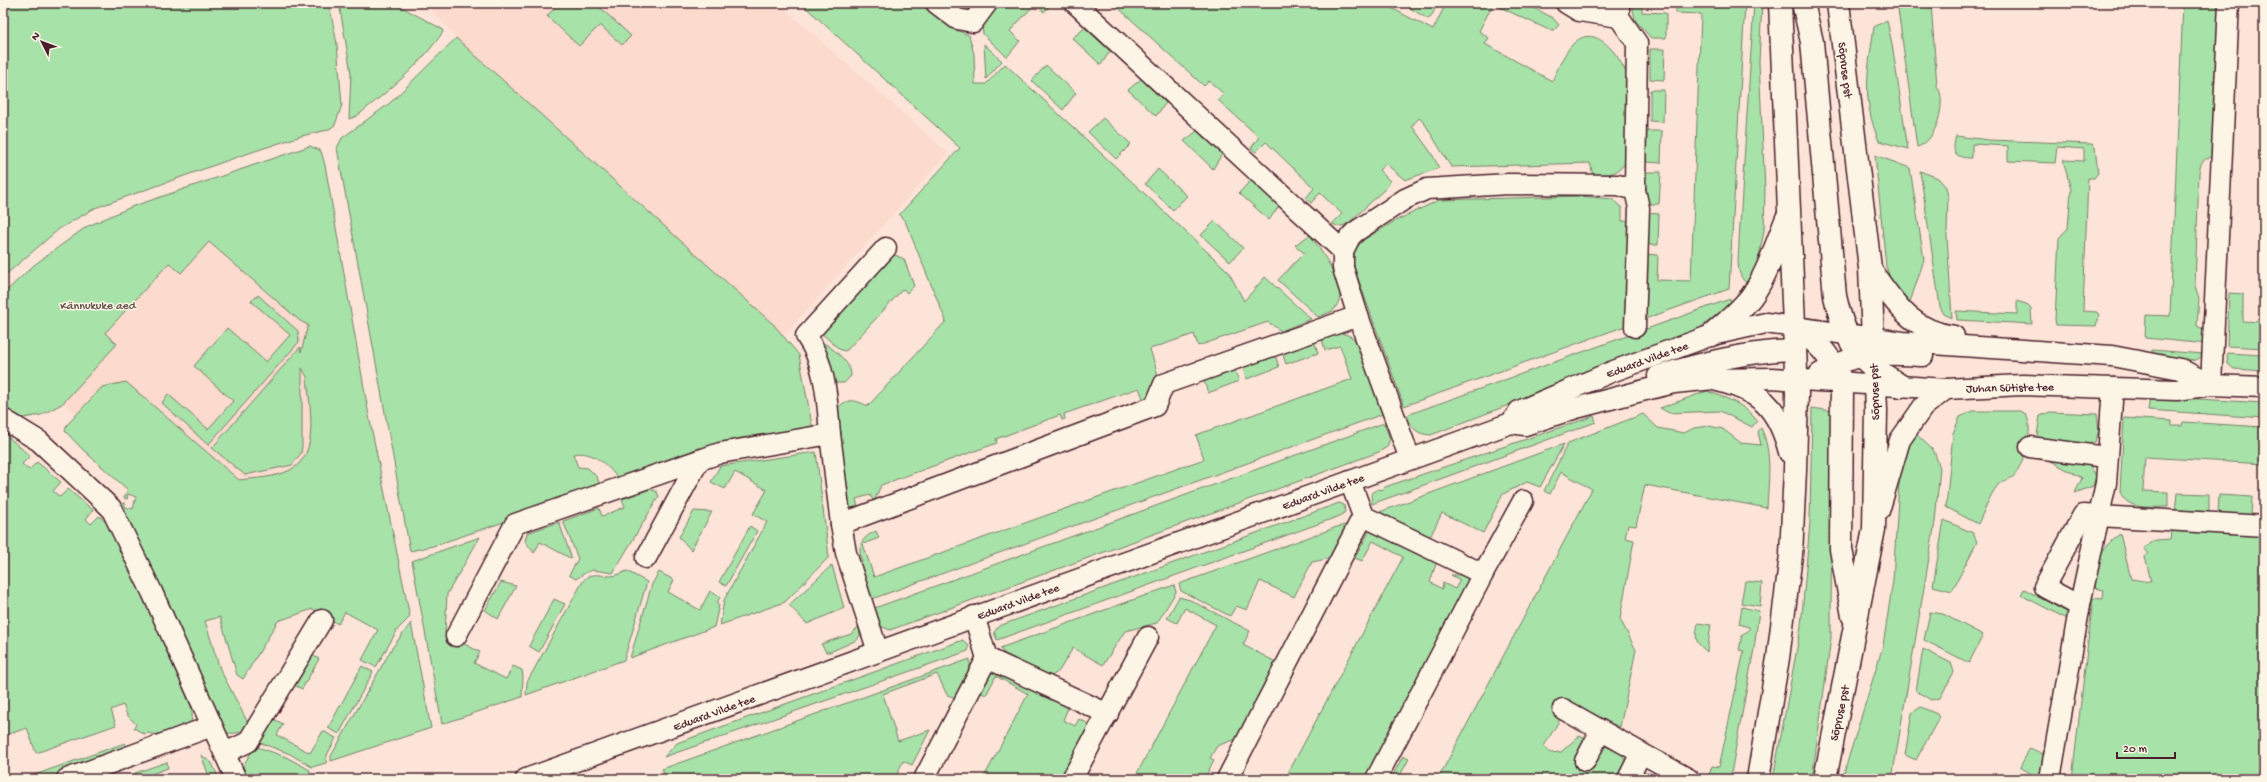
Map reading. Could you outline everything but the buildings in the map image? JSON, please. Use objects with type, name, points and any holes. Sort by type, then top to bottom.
[{"type":"main road","points":[[1758,779],[1778,658],[1791,555],[1801,385],[1795,350],[1780,3]]},
{"type":"main road","points":[[1803,3],[1812,42],[1836,296],[1845,332],[1870,360],[1901,386]]},
{"type":"main road","name":"Sõpruse pst","points":[[1825,779],[1856,629],[1874,530],[1870,360],[1870,268],[1838,3]]},
{"type":"main road","points":[[1712,335],[1734,316],[1752,296],[1765,270],[1789,211]]},
{"type":"main road","points":[[1795,350],[1819,344],[1845,332],[1860,315],[1870,290]]},
{"type":"main road","points":[[1794,325],[1819,344],[1838,373],[1841,549],[1856,629]]},
{"type":"main road","points":[[1714,379],[1741,386],[1756,394],[1767,405],[1784,430],[1795,470]]},
{"type":"street","points":[[936,3],[957,19],[973,22],[987,3]]},
{"type":"street","points":[[1075,3],[1343,250]]},
{"type":"street","points":[[1566,3],[1580,11],[1619,10],[1637,43],[1635,190],[1639,208],[1636,327]]},
{"type":"street","points":[[2211,385],[2229,3]]},
{"type":"street","points":[[1410,459],[1358,316],[1343,268],[1343,250],[1350,237],[1355,232],[1405,199],[1427,189],[1447,186],[1508,184],[1618,185],[1635,190]]},
{"type":"street","points":[[878,652],[846,553],[822,371],[816,351],[806,336],[886,248]]},
{"type":"street","points":[[1801,385],[1838,373],[1870,360],[1969,357],[1982,348],[1970,338],[1936,334],[1909,317],[1897,306],[1870,268]]},
{"type":"street","points":[[841,524],[1155,406],[1164,384],[1358,316]]},
{"type":"street","name":"Eduard Vilde tee","points":[[1511,423],[1520,411],[1611,372],[1712,335],[1766,323],[1845,332]]},
{"type":"street","name":"Juhan Sütiste tee","points":[[1982,348],[2112,356],[2180,369],[2211,385]]},
{"type":"street","points":[[1576,408],[1647,379],[1696,364],[1768,351],[1795,350]]},
{"type":"street","points":[[1838,373],[1870,360]]},
{"type":"street","name":"Eduard Vilde tee","points":[[526,779],[1511,423],[1525,425],[1576,408],[1674,383],[1714,379],[1771,378],[1801,385]]},
{"type":"street","name":"Juhan Sütiste tee","points":[[1901,386],[1946,389],[2022,386],[2177,390],[2211,385],[2264,386]]},
{"type":"street","points":[[2050,779],[2080,604],[2097,516],[2106,483],[2106,457],[2113,388]]},
{"type":"street","points":[[1874,530],[1900,440],[1923,407],[1946,389]]},
{"type":"street","points":[[3,419],[39,442],[111,508],[149,587],[236,779]]},
{"type":"street","points":[[456,636],[515,524],[720,453],[830,434]]},
{"type":"street","points":[[2030,447],[2106,457]]},
{"type":"street","points":[[646,558],[699,460]]},
{"type":"street","points":[[1350,481],[1363,516],[1483,574]]},
{"type":"street","points":[[1376,779],[1522,501]]},
{"type":"street","points":[[2080,604],[2074,603],[2044,587],[2082,515],[2264,526]]},
{"type":"street","points":[[1227,779],[1363,516]]},
{"type":"street","points":[[924,779],[987,658],[974,616]]},
{"type":"street","points":[[225,753],[248,742],[322,620]]},
{"type":"street","points":[[1072,779],[1148,637]]},
{"type":"street","points":[[987,658],[1108,714]]},
{"type":"street","points":[[1563,708],[1584,720],[1600,732],[1689,779]]},
{"type":"street","points":[[67,779],[212,726]]},
{"type":"street","points":[[1585,761],[1600,732]]},
{"type":"street","points":[[1628,779],[1641,753]]},
{"type":"shaded area","points":[[425,3],[778,3],[948,153],[786,333],[626,474],[459,41]]},
{"type":"shaded area","points":[[307,164],[369,482],[215,533],[33,377],[3,311]]},
{"type":"green space","points":[[3,3],[329,3],[337,44],[342,105],[335,125],[328,130],[301,136],[240,156],[95,208],[59,229],[3,277]]},
{"type":"green space","points":[[339,3],[394,3],[442,29],[443,32],[424,57],[414,67],[381,97],[357,116],[349,119],[351,73]]},
{"type":"green space","points":[[559,3],[595,3],[631,36],[622,45],[600,25],[579,46],[547,16]]},
{"type":"green space","points":[[801,3],[926,3],[953,29],[969,35],[974,54],[975,84],[986,84],[1005,64],[1228,271],[1244,301],[1265,277],[1311,319],[1281,331],[1268,322],[1198,346],[1194,334],[1150,349],[1159,378],[1154,395],[1144,401],[1139,388],[1064,414],[1065,419],[1062,420],[1060,415],[996,439],[997,443],[881,485],[874,502],[870,495],[856,499],[858,507],[851,508],[846,500],[837,409],[848,401],[859,402],[868,406],[946,321],[905,221],[899,215],[960,148]]},
{"type":"green space","points":[[995,3],[1052,3],[1044,12],[1035,4],[1010,31],[1020,41],[1007,57],[983,34],[982,30],[987,14]]},
{"type":"green space","points":[[1113,3],[1382,3],[1433,30],[1446,3],[1525,3],[1553,18],[1559,25],[1554,30],[1549,30],[1493,4],[1479,31],[1489,38],[1485,44],[1552,81],[1564,56],[1574,43],[1583,37],[1600,39],[1620,61],[1628,78],[1625,163],[1622,167],[1611,174],[1598,175],[1593,175],[1590,163],[1451,167],[1425,124],[1419,118],[1412,126],[1432,154],[1439,168],[1405,180],[1386,164],[1379,170],[1390,181],[1388,186],[1350,222],[1343,226],[1338,226],[1332,224],[1342,214],[1320,193],[1311,203],[1306,198],[1314,188],[1266,142],[1256,152],[1251,148],[1259,137],[1218,100],[1224,94],[1209,81],[1204,86]]},
{"type":"green space","points":[[1408,3],[1438,3],[1431,17],[1428,19],[1408,7]]},
{"type":"green space","points":[[1632,3],[1642,3],[1642,12],[1666,13],[1666,38],[1651,38],[1635,20]]},
{"type":"green space","points":[[1676,3],[1745,3],[1729,289],[1642,320],[1644,254],[1658,255],[1657,280],[1691,281],[1701,14],[1676,13]]},
{"type":"green space","points":[[1754,3],[1762,3],[1759,62],[1765,190],[1764,231],[1758,261],[1747,284],[1740,275],[1738,258]]},
{"type":"green space","points":[[1922,3],[1931,3],[1937,86],[1940,92],[1941,110],[1935,130],[1930,138],[1924,144],[1917,147],[1898,9],[1922,7]]},
{"type":"green space","points":[[2183,3],[2219,3],[2218,156],[2204,160],[2202,162],[2199,174],[2195,286],[2199,298],[2197,326],[2208,331],[2207,344],[2145,338],[2146,315],[2170,316]]},
{"type":"green space","points":[[1887,20],[1908,149],[1879,141],[1873,126],[1870,112],[1868,98],[1868,71],[1874,27]]},
{"type":"green space","points":[[1085,28],[1110,51],[1101,65],[1072,38]]},
{"type":"green space","points":[[456,38],[774,325],[799,355],[813,430],[699,448],[617,477],[598,459],[586,454],[573,454],[578,467],[588,468],[597,477],[599,483],[584,495],[433,546],[410,551],[337,148],[342,138],[390,103]]},
{"type":"green space","points":[[984,44],[1002,61],[986,79]]},
{"type":"green space","points":[[1650,49],[1665,49],[1664,80],[1650,79]]},
{"type":"green space","points":[[1046,65],[1076,93],[1063,110],[1032,81]]},
{"type":"green space","points":[[1141,79],[1166,103],[1156,116],[1128,90]]},
{"type":"green space","points":[[1650,90],[1664,90],[1663,122],[1650,121]]},
{"type":"green space","points":[[1103,118],[1131,144],[1116,159],[1088,132]]},
{"type":"green space","points":[[1197,131],[1222,154],[1213,169],[1184,141]]},
{"type":"green space","points":[[1647,131],[1662,131],[1661,163],[1646,162]]},
{"type":"green space","points":[[1956,136],[1989,140],[2092,144],[2095,147],[2098,173],[2094,178],[2088,178],[2083,311],[2097,312],[2099,315],[2096,326],[2056,325],[2055,320],[2059,238],[2068,228],[2071,190],[2063,160],[2084,161],[2084,149],[2057,147],[2055,163],[2008,161],[2008,146],[1972,144],[1972,158],[1966,158],[1958,156],[1954,150]]},
{"type":"green space","name":"Kännukuke aed","points":[[310,146],[321,151],[325,165],[369,416],[410,617],[398,629],[376,667],[362,660],[378,630],[345,612],[338,624],[313,609],[278,621],[243,679],[237,675],[220,617],[205,621],[220,669],[248,723],[240,732],[227,733],[122,508],[123,503],[125,503],[125,507],[133,509],[136,497],[128,494],[127,499],[124,498],[128,490],[82,449],[65,431],[66,426],[102,387],[126,382],[239,480],[284,473],[300,463],[306,453],[310,441],[310,401],[307,377],[302,368],[302,445],[301,453],[292,465],[245,475],[212,448],[300,347],[301,352],[308,325],[300,321],[209,242],[181,273],[169,263],[105,333],[117,344],[62,404],[41,415],[23,418],[3,407],[3,294],[34,265],[86,227],[131,207]]},
{"type":"green space","points":[[1875,155],[1910,168],[1924,260],[1909,305],[1891,281],[1886,266]]},
{"type":"green space","points":[[1158,169],[1187,196],[1173,210],[1145,184]]},
{"type":"green space","points":[[1920,171],[1938,178],[1946,187],[1948,196],[1947,235],[1952,318],[1944,314],[1940,307]]},
{"type":"green space","points":[[1645,172],[1661,172],[1659,204],[1645,204]]},
{"type":"green space","points":[[1251,180],[1279,206],[1269,220],[1239,193]]},
{"type":"green space","points":[[1580,196],[1612,199],[1622,208],[1622,221],[1633,221],[1631,324],[1404,406],[1356,273],[1353,262],[1355,249],[1365,239],[1395,221],[1439,200]]},
{"type":"green space","points":[[1645,213],[1659,214],[1658,245],[1644,245]]},
{"type":"green space","points":[[1215,221],[1243,248],[1230,262],[1201,235]]},
{"type":"green space","points":[[1310,235],[1330,265],[1340,290],[1340,299],[1333,311],[1318,317],[1278,280],[1304,253],[1295,245]]},
{"type":"green space","points":[[893,254],[904,259],[914,286],[907,293],[903,289],[847,350],[844,351],[839,349],[819,331]]},
{"type":"green space","points":[[2229,293],[2243,294],[2243,321],[2264,322],[2264,348],[2227,346]]},
{"type":"green space","points":[[258,295],[298,331],[299,342],[208,445],[162,403],[168,394],[208,429],[233,401],[194,366],[227,328],[266,362],[290,335],[251,301]]},
{"type":"green space","points":[[1730,299],[1734,302],[1692,334],[1431,435],[1415,430],[1407,415]]},
{"type":"green space","points":[[2017,301],[2026,304],[2031,309],[2032,324],[1957,320],[1956,311],[2017,314]]},
{"type":"green space","points":[[1336,333],[1349,336],[1358,344],[1383,414],[869,600],[858,563],[862,562],[860,547],[862,543],[867,537],[876,531],[879,538],[863,544],[874,577],[1204,459],[1196,435],[1352,379],[1340,346],[1325,350],[1322,339]]},
{"type":"green space","points":[[820,341],[835,351],[848,366],[851,376],[844,383],[835,383]]},
{"type":"green space","points":[[1314,341],[1318,353],[1286,364],[1282,352]]},
{"type":"green space","points":[[2152,350],[2204,354],[2199,358],[2187,361],[2152,355]]},
{"type":"green space","points":[[2227,353],[2264,355],[2264,371],[2234,369],[2228,364]]},
{"type":"green space","points":[[1275,355],[1279,367],[1247,379],[1242,366]]},
{"type":"green space","points":[[1235,370],[1239,381],[1208,393],[1204,381]]},
{"type":"green space","points":[[1707,391],[1741,406],[1757,421],[1752,427],[1720,411],[1669,413],[1660,408]]},
{"type":"green space","points":[[2150,396],[2264,403],[2264,418],[2148,410]]},
{"type":"green space","points":[[1812,408],[1832,411],[1831,638],[1812,779],[1773,779],[1801,626],[1810,522]]},
{"type":"green space","points":[[1973,411],[2021,411],[2026,416],[2029,423],[2028,442],[2018,470],[2014,476],[2001,482],[1995,489],[1978,524],[1946,507],[1953,433],[1960,417]]},
{"type":"green space","points":[[2050,412],[2097,414],[2099,430],[2095,442],[2087,445],[2036,441],[2040,416]]},
{"type":"green space","points":[[1643,414],[1658,428],[1684,433],[1694,428],[1709,426],[1723,429],[1741,443],[1761,445],[1758,432],[1761,428],[1767,447],[1769,468],[1767,508],[1645,485],[1636,526],[1628,525],[1625,538],[1634,540],[1620,619],[1636,650],[1620,727],[1568,706],[1544,746],[1550,753],[1561,752],[1579,736],[1622,753],[1625,761],[1616,779],[1438,779],[1592,489],[1561,472],[1550,494],[1544,491],[1568,443]]},
{"type":"green space","points":[[1594,416],[1596,422],[1372,504],[1371,494],[1378,489],[1382,490],[1385,487]]},
{"type":"green space","points":[[2124,418],[2172,421],[2172,426],[2182,426],[2183,422],[2264,427],[2264,464],[2145,457],[2143,491],[2168,492],[2168,507],[2133,505],[2123,497],[2120,491]]},
{"type":"green space","points":[[1384,423],[1390,439],[1387,447],[1379,452],[890,630],[878,625],[872,609]]},
{"type":"green space","points":[[1915,433],[1934,451],[1940,468],[1935,522],[1892,779],[1842,779],[1883,646],[1893,580],[1900,467],[1905,450]]},
{"type":"green space","points":[[6,435],[30,456],[22,464],[29,470],[37,462],[61,482],[53,491],[60,497],[68,489],[93,510],[86,519],[91,524],[99,516],[113,528],[191,706],[191,722],[184,730],[166,735],[144,734],[134,728],[136,724],[127,715],[123,705],[111,710],[116,725],[36,753],[27,728],[3,736],[3,438]]},
{"type":"green space","points":[[1564,444],[1540,487],[1527,482],[1503,494],[1483,533],[1442,513],[1428,541],[1377,513]]},
{"type":"green space","points":[[816,452],[829,557],[785,602],[720,625],[724,600],[767,522],[753,514],[767,490],[735,472],[725,489],[711,482],[720,466]]},
{"type":"green space","points":[[2049,460],[2090,465],[2096,476],[2093,486],[2075,493],[2082,478]]},
{"type":"green space","points":[[651,489],[657,492],[659,496],[613,573],[593,570],[576,579],[569,575],[578,559],[563,521],[599,508],[602,516],[625,507],[622,499]]},
{"type":"green space","points":[[2177,493],[2209,494],[2209,514],[2175,513]]},
{"type":"green space","points":[[2219,495],[2252,497],[2251,516],[2218,514]]},
{"type":"green space","points":[[1339,503],[1344,505],[1345,512],[1340,516],[997,640],[994,632],[999,626]]},
{"type":"green space","points":[[694,511],[712,512],[691,550],[679,537]]},
{"type":"green space","points":[[1944,520],[1973,533],[1977,542],[1952,591],[1933,586]]},
{"type":"green space","points":[[559,522],[572,559],[540,542],[534,553],[525,541],[527,533]]},
{"type":"green space","points":[[1349,524],[1332,558],[1312,562],[1294,597],[1260,581],[1247,610],[1236,606],[1230,616],[1181,591],[1179,584]]},
{"type":"green space","points":[[2176,525],[2264,530],[2264,779],[2072,779],[2093,598],[2103,599],[2104,590],[2095,588],[2096,570],[2100,557],[2107,545],[2120,534],[2131,579],[2151,582],[2145,556],[2148,554],[2143,548],[2156,540],[2170,539],[2171,531]]},
{"type":"green space","points":[[750,526],[757,531],[726,586],[719,582]]},
{"type":"green space","points":[[1372,526],[1437,561],[1430,582],[1442,589],[1443,583],[1455,589],[1460,580],[1451,575],[1464,575],[1470,582],[1366,779],[1285,779],[1403,557],[1373,541],[1362,561],[1355,558]]},
{"type":"green space","points":[[480,537],[447,594],[445,634],[480,652],[474,663],[506,679],[513,666],[522,670],[522,697],[442,724],[412,561]]},
{"type":"green space","points":[[832,565],[844,608],[807,624],[789,605]]},
{"type":"green space","points":[[627,571],[647,582],[624,660],[526,695],[527,682],[583,581],[592,575],[613,576]]},
{"type":"green space","points":[[659,572],[674,580],[668,592],[700,610],[710,591],[720,597],[717,603],[719,605],[714,627],[630,658],[652,584]]},
{"type":"green space","points":[[1745,581],[1762,583],[1760,606],[1741,603]]},
{"type":"green space","points":[[501,582],[516,586],[498,619],[485,610]]},
{"type":"green space","points":[[1174,585],[1176,592],[1157,623],[1125,631],[1103,665],[1073,648],[1059,671],[1049,678],[1008,658],[1000,648]]},
{"type":"green space","points":[[2024,589],[2067,612],[2069,620],[2021,595]]},
{"type":"green space","points":[[1179,597],[1190,600],[1250,631],[1243,645],[1276,662],[1236,739],[1217,746],[1210,758],[1214,760],[1204,779],[1134,779],[1216,625],[1185,608],[1177,623],[1167,618]]},
{"type":"green space","points":[[554,599],[565,604],[539,652],[529,646]]},
{"type":"green space","points":[[1742,607],[1759,611],[1754,649],[1730,779],[1710,779],[1709,775],[1712,766],[1719,767],[1744,651],[1739,650],[1742,635],[1749,630],[1749,627],[1739,624]]},
{"type":"green space","points":[[1930,612],[1943,614],[1983,635],[1969,663],[1924,640]]},
{"type":"green space","points":[[411,623],[431,728],[331,761],[331,756],[392,648]]},
{"type":"green space","points":[[1698,623],[1711,625],[1707,652],[1696,639]]},
{"type":"green space","points":[[859,626],[860,635],[857,640],[830,652],[826,652],[821,644],[851,634]]},
{"type":"green space","points":[[963,640],[969,646],[968,651],[664,757],[677,743]]},
{"type":"green space","points":[[1923,649],[1951,663],[1954,672],[1940,698],[1931,700],[1916,691]]},
{"type":"green space","points":[[309,653],[319,659],[302,689],[292,684]]},
{"type":"green space","points":[[970,659],[970,670],[957,698],[947,695],[937,674],[883,694],[898,741],[930,730],[912,765],[903,761],[895,779],[667,779],[662,769]]},
{"type":"green space","points":[[362,666],[373,672],[339,734],[328,728]]},
{"type":"green space","points":[[990,669],[1065,704],[1068,708],[1063,720],[1075,726],[1079,719],[1087,723],[1089,729],[1063,779],[983,779],[1028,694],[996,676],[986,695],[977,691]]},
{"type":"green space","points":[[1921,707],[1937,714],[1939,718],[1916,760],[1905,755],[1912,713]]},
{"type":"green space","points":[[272,718],[283,724],[277,735],[310,753],[323,731],[336,738],[327,755],[326,763],[312,767],[290,754],[258,742]]},
{"type":"green space","points":[[125,743],[128,750],[49,779],[23,779]]},
{"type":"green space","points":[[255,746],[286,757],[310,770],[309,779],[248,779],[243,766]]},
{"type":"green space","points":[[2030,748],[2045,755],[2038,778],[2020,767]]},
{"type":"green space","points":[[201,755],[212,763],[219,779],[210,779]]},
{"type":"green space","points":[[1403,756],[1409,759],[1398,779],[1391,779]]},
{"type":"green space","points":[[167,762],[168,768],[137,779],[135,773]]},
{"type":"green space","points":[[1644,772],[1658,776],[1656,779],[1636,779]]}]
